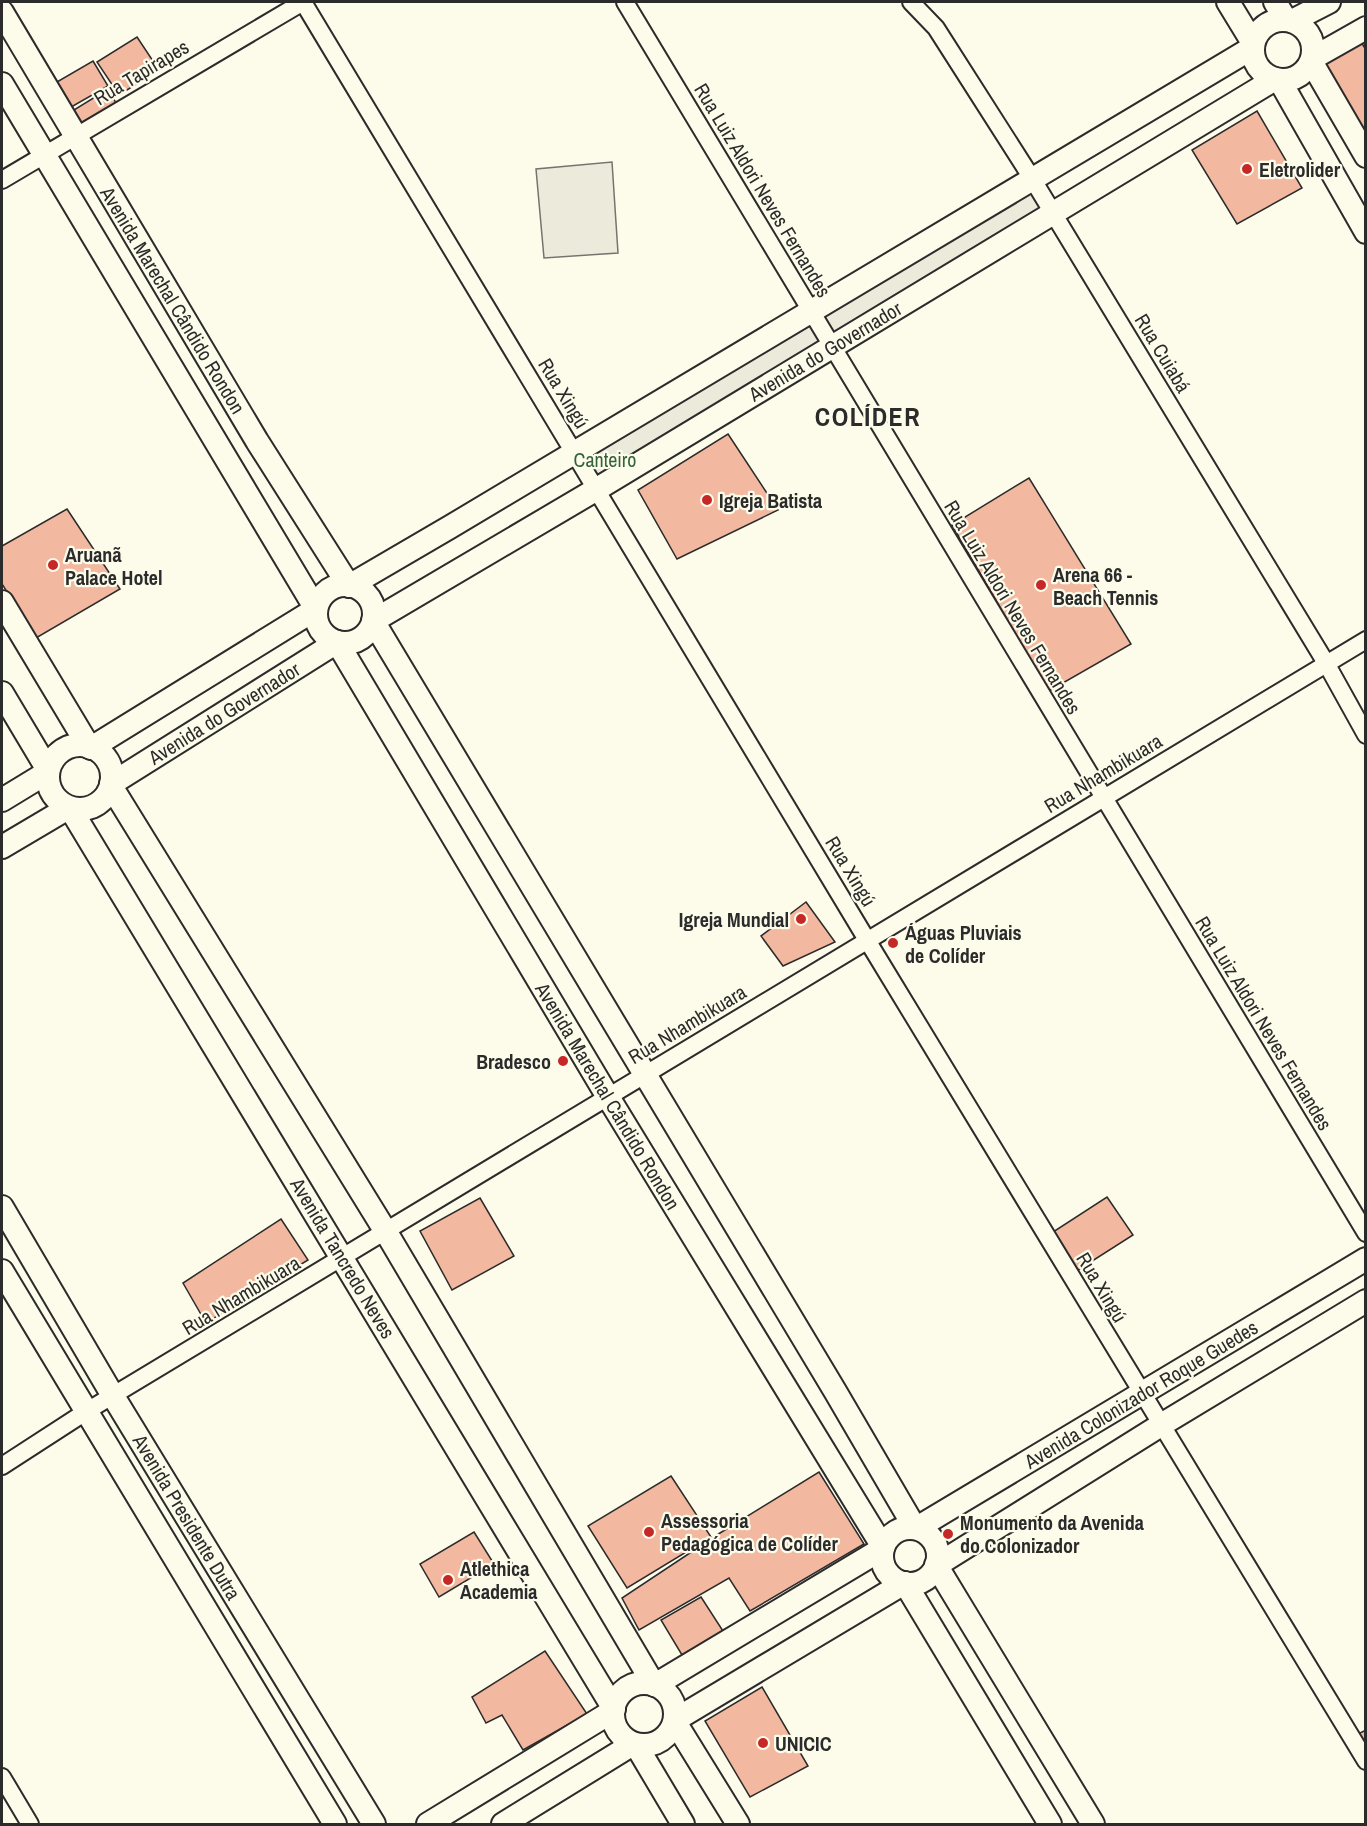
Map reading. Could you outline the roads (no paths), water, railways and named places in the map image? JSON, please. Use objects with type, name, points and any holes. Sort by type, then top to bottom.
[{"type":"street","name":"Rua Tapirapes","points":[[2,180],[303,2]]},
{"type":"street","name":"Rua Xingú","points":[[303,2],[867,940],[1365,1761]]},
{"type":"street","name":"Rua Luiz Aldori Neves Fernandes","points":[[625,2],[1365,1233]]},
{"type":"street","name":"Rua Cuiabá","points":[[911,2],[936,28],[1053,212],[1326,663],[1365,735]]},
{"type":"street","points":[[1228,2],[1252,46],[1258,68],[1277,80],[1365,232]]},
{"type":"street","points":[[1252,46],[1263,28],[1285,14],[1329,2]]},
{"type":"street","name":"Avenida Marechal Cândido Rondon","points":[[2,12],[251,432],[348,586]]},
{"type":"street","points":[[1285,14],[1307,32],[1312,40],[1313,60],[1365,156]]},
{"type":"street","points":[[1277,80],[1295,78],[1303,74],[1313,60],[1365,28]]},
{"type":"street","name":"Avenida do Governador","points":[[348,586],[1033,180],[1252,46]]},
{"type":"street","name":"Avenida do Governador","points":[[373,621],[1277,80]]},
{"type":"street","name":"Avenida Marechal Cândido Rondon","points":[[2,84],[316,609]]},
{"type":"street","points":[[340,586],[348,586],[358,589],[371,602],[374,611],[373,621],[370,630],[355,642],[337,642],[322,633],[318,626],[316,609],[324,594],[340,586]]},
{"type":"street","points":[[2,602],[90,747]]},
{"type":"street","name":"Avenida do Governador","points":[[90,747],[316,609]]},
{"type":"street","points":[[373,621],[916,1528],[932,1538],[936,1546],[937,1565],[1093,1824]]},
{"type":"street","name":"Rua Nhambikuara","points":[[2,1466],[87,1411],[1365,640]]},
{"type":"street","name":"Avenida Marechal Cândido Rondon","points":[[337,642],[608,1097],[883,1548]]},
{"type":"street","name":"Avenida do Governador","points":[[111,785],[337,642]]},
{"type":"street","points":[[2,693],[48,771]]},
{"type":"street","points":[[78,745],[90,747],[98,751],[110,766],[111,785],[106,796],[90,808],[79,810],[69,808],[59,802],[48,783],[51,762],[58,753],[68,747],[78,745]]},
{"type":"street","points":[[2,800],[48,771]]},
{"type":"street","points":[[111,785],[386,1232],[654,1685],[669,1695],[674,1703],[675,1721],[672,1730],[665,1738],[655,1744],[635,1744],[625,1739],[618,1731],[614,1721],[614,1710],[621,1694],[628,1688],[636,1684],[654,1685],[883,1548],[891,1534],[899,1530],[916,1528]]},
{"type":"street","points":[[2,847],[69,808]]},
{"type":"street","name":"Avenida Tancredo Neves","points":[[69,808],[343,1258],[614,1710]]},
{"type":"street","name":"Avenida Presidente Dutra","points":[[2,1207],[113,1396],[374,1824]]},
{"type":"street","name":"Avenida Colonizador Roque Guedes","points":[[916,1528],[1365,1259]]},
{"type":"street","name":"Avenida Presidente Dutra","points":[[2,1271],[335,1824]]},
{"type":"street","name":"Avenida Colonizador Roque Guedes","points":[[937,1565],[1365,1301]]},
{"type":"street","points":[[883,1548],[884,1567],[896,1580],[904,1583],[920,1582],[927,1578],[937,1565]]},
{"type":"street","points":[[675,1721],[904,1583]]},
{"type":"street","points":[[904,1583],[1050,1824]]},
{"type":"street","points":[[428,1824],[614,1710]]},
{"type":"street","points":[[675,1721],[738,1824]]},
{"type":"street","points":[[503,1824],[635,1744]]},
{"type":"street","points":[[635,1744],[684,1824]]},
{"type":"street","points":[[2,1777],[30,1824]]},
{"type":"place","name":"Eletrolider","points":[[1247,169]]},
{"type":"place","name":"Igreja Batista","points":[[707,500]]},
{"type":"place","name":"Aruanã Palace Hotel","points":[[53,565]]},
{"type":"place","name":"Arena 66 - Beach Tennis","points":[[1041,585]]},
{"type":"place","name":"Igreja Mundial","points":[[801,919]]},
{"type":"place","name":"Águas Pluviais de Colíder","points":[[893,943]]},
{"type":"place","name":"Bradesco","points":[[563,1061]]},
{"type":"place","name":"Assessoria Pedagógica de Colíder","points":[[649,1532]]},
{"type":"place","name":"Monumento da Avenida do Colonizador","points":[[948,1534]]},
{"type":"place","name":"Atlethica Academia","points":[[448,1580]]},
{"type":"place","name":"UNICIC","points":[[763,1743]]},
{"type":"district","name":"COLÍDER","points":[[868,416]]},
{"type":"park label","name":"Canteiro","points":[[605,459]]}]
